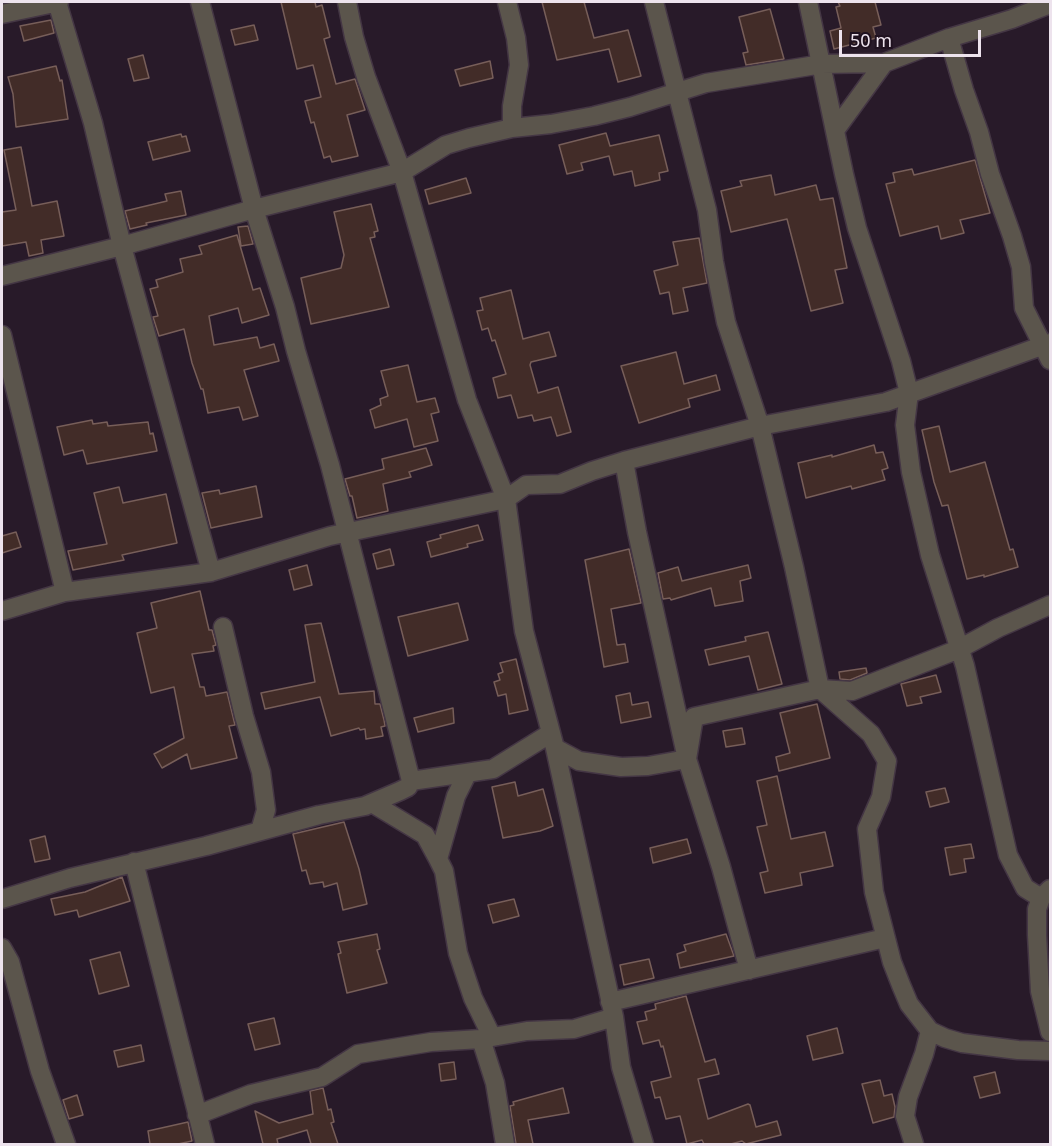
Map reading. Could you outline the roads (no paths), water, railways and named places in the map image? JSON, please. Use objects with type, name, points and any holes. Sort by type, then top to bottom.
[{"type":"street","points":[[2,14],[58,2],[96,134],[122,246],[211,572]]},
{"type":"street","points":[[2,899],[70,878],[372,803],[408,787],[411,781],[330,465],[285,307],[254,209],[200,2]]},
{"type":"street","points":[[347,2],[354,37],[366,77],[402,172],[467,400],[506,499],[524,631],[553,740],[612,1009],[621,1067],[644,1144]]},
{"type":"street","points":[[507,2],[516,38],[519,64],[512,106],[512,128]]},
{"type":"street","points":[[654,2],[707,210],[726,322],[760,426],[820,689],[871,734],[887,761],[881,797],[867,829],[874,892],[892,962],[909,1004],[930,1031],[962,1043],[1018,1050],[1050,1051]]},
{"type":"street","points":[[808,2],[857,228],[901,361],[909,393],[905,425],[911,472],[930,555],[959,649],[1008,855],[1025,888],[1046,894],[1037,909],[1037,966],[1040,991],[1050,1032]]},
{"type":"street","points":[[2,276],[402,172],[446,145],[512,128],[594,116],[706,83],[822,64],[884,63],[1050,4]]},
{"type":"street","points":[[2,611],[65,592],[211,572],[330,536],[506,499],[526,484],[560,484],[624,461],[760,426],[886,402],[1048,350],[1024,308],[1021,267],[949,38]]},
{"type":"street","points":[[836,129],[884,63]]},
{"type":"street","points":[[2,335],[65,592]]},
{"type":"street","points":[[624,461],[637,532],[687,759],[721,867],[749,970]]},
{"type":"street","points":[[687,759],[694,717],[820,689],[852,690],[959,649],[998,628],[1050,605]]},
{"type":"street","points":[[224,627],[244,716],[261,771],[266,810],[260,831]]},
{"type":"street","points":[[553,740],[579,761],[621,767],[648,766],[687,759]]},
{"type":"street","points":[[411,781],[493,769],[553,740]]},
{"type":"street","points":[[438,859],[456,796],[467,774]]},
{"type":"street","points":[[372,803],[425,835],[444,871],[458,953],[487,1038],[505,1144]]},
{"type":"street","points":[[134,862],[205,1144]]},
{"type":"street","points":[[197,1115],[251,1094],[322,1077],[358,1054],[430,1042],[487,1038],[527,1030],[574,1029],[612,1009],[749,970],[885,938]]},
{"type":"street","points":[[2,948],[10,962],[40,1071],[66,1144]]},
{"type":"street","points":[[914,1144],[905,1116],[908,1097],[930,1031]]}]
